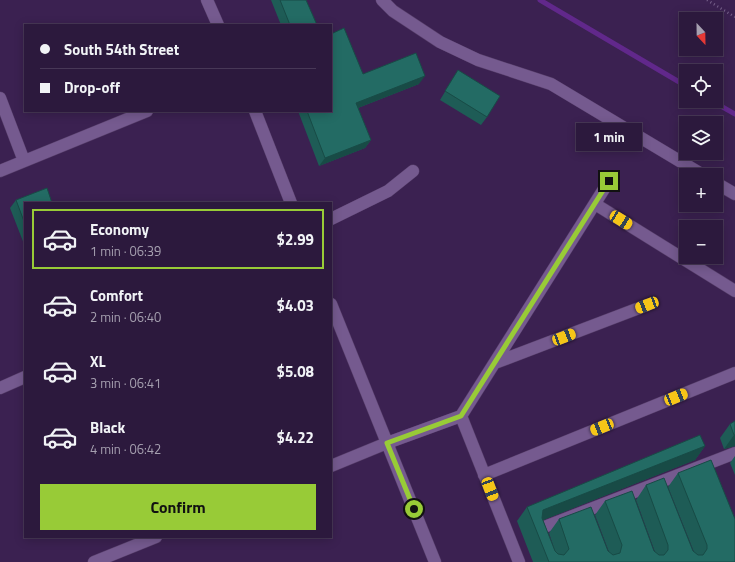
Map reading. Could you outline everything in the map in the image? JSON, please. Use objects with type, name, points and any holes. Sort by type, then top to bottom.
[{"type":"street","points":[[207,0],[218,24]]},
{"type":"street","points":[[382,0],[393,11],[440,42],[478,60],[551,84],[691,168]]},
{"type":"street","points":[[0,98],[24,161]]},
{"type":"street","points":[[0,171],[145,112]]},
{"type":"street","points":[[255,112],[291,202]]},
{"type":"street","points":[[332,219],[388,191],[413,171]]},
{"type":"street","points":[[332,466],[387,443],[461,416],[609,181]]},
{"type":"street","points":[[723,187],[735,194]]},
{"type":"street","points":[[595,204],[735,290]]},
{"type":"street","points":[[495,363],[647,305]]},
{"type":"street","points":[[332,306],[435,562]]},
{"type":"street","points":[[484,475],[735,373]]},
{"type":"street","points":[[0,388],[24,377]]},
{"type":"street","points":[[461,416],[519,562]]},
{"type":"street","points":[[552,562],[539,529],[735,453]]},
{"type":"street","points":[[711,462],[717,477]]},
{"type":"street","points":[[658,483],[664,497]]},
{"type":"street","points":[[626,495],[632,510]]},
{"type":"street","points":[[585,511],[590,526]]},
{"type":"street","points":[[94,562],[154,538]]},
{"type":"path","points":[[707,0],[735,17]]},
{"type":"building","points":[[280,0],[306,0],[317,24],[290,24]]},
{"type":"building","points":[[344,28],[363,74],[416,53],[425,76],[356,103],[371,140],[325,158],[307,112],[332,112],[332,34]]},
{"type":"building","points":[[458,70],[500,96],[487,117],[445,91]]},
{"type":"building","points":[[47,188],[52,202],[24,202],[24,221],[16,200]]},
{"type":"building","points":[[735,421],[735,435],[734,435],[730,424]]},
{"type":"building","points":[[700,435],[705,446],[543,510],[542,518],[555,551],[558,554],[564,555],[569,549],[559,519],[591,507],[608,551],[613,555],[620,553],[622,545],[605,501],[632,491],[654,551],[659,555],[664,555],[668,550],[668,545],[646,485],[664,478],[693,551],[698,555],[703,555],[707,549],[707,545],[678,473],[711,460],[735,519],[735,562],[549,562],[527,507]]},
{"type":"waterway","points":[[540,0],[679,82]]},
{"type":"waterway","points":[[723,107],[735,114]]},
{"type":"route","points":[[414,509],[387,443],[461,416],[609,181]]}]
